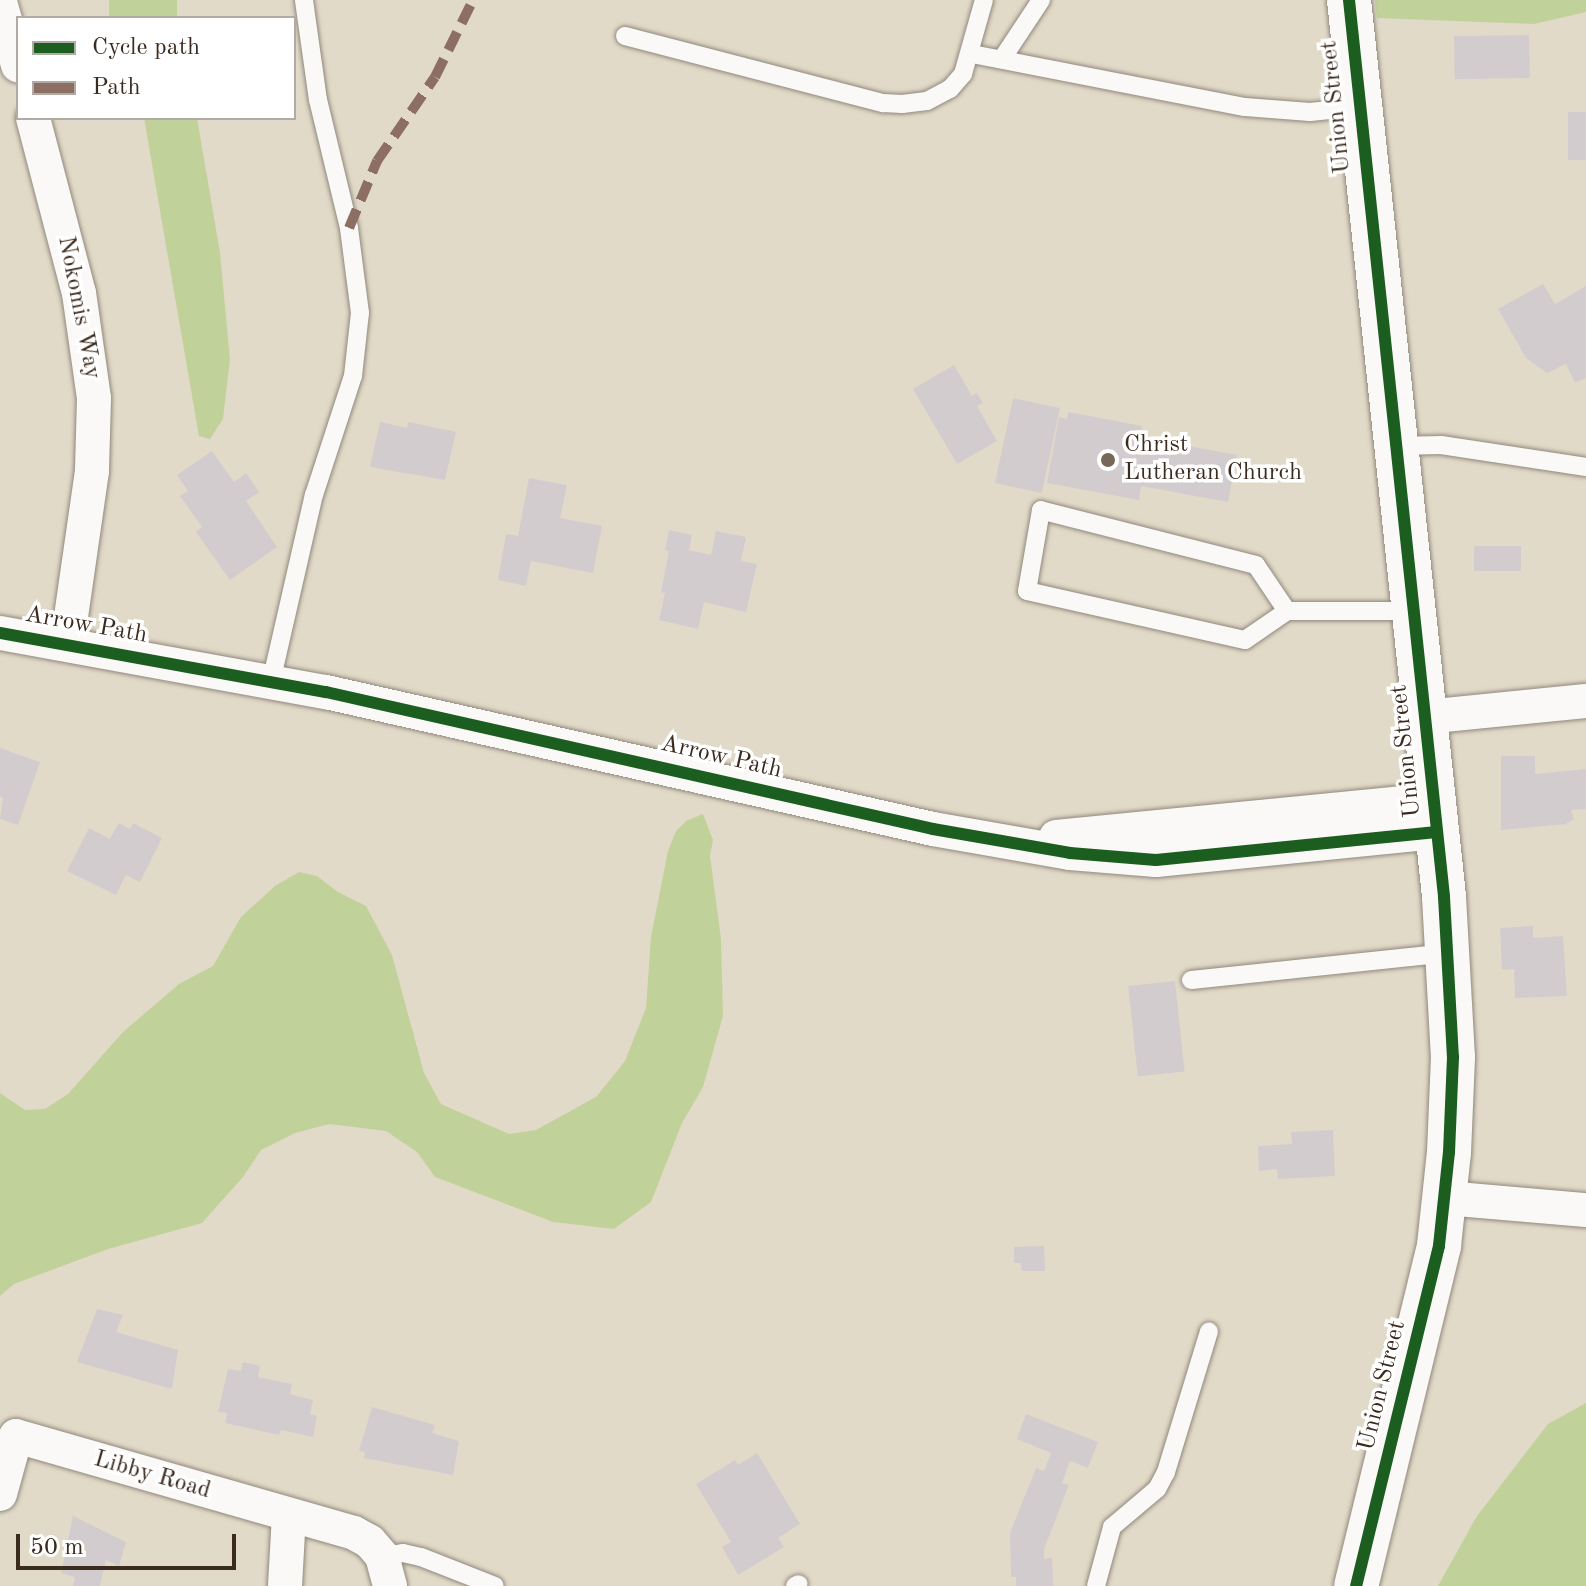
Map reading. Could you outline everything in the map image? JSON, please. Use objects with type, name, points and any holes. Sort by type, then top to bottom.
[{"type":"street","name":"Union Street","points":[[1349,0],[1436,816],[1449,953],[1453,1057],[1445,1198],[1428,1300],[1356,1586]]},
{"type":"street","points":[[0,2],[16,58]]},
{"type":"street","name":"Nokomis Way","points":[[34,120],[79,293],[94,398],[90,482],[67,644]]},
{"type":"street","name":"Arrow Path","points":[[0,633],[271,682],[933,829],[1018,841],[1084,855],[1156,860],[1436,816]]},
{"type":"street","points":[[1425,717],[1586,701]]},
{"type":"street","points":[[1445,1198],[1586,1210]]},
{"type":"street","name":"Libby Road","points":[[0,1494],[16,1436],[354,1533],[370,1542],[386,1571]]},
{"type":"street","points":[[285,1586],[289,1515]]},
{"type":"lane","points":[[271,682],[314,495],[353,376],[360,313],[352,243],[318,100],[304,0]]},
{"type":"lane","points":[[625,36],[883,103],[902,104],[927,101],[950,89],[963,74],[972,54],[984,0]]},
{"type":"lane","points":[[1002,59],[1041,0]]},
{"type":"lane","points":[[972,54],[1245,107],[1310,112],[1359,107]]},
{"type":"lane","points":[[1395,446],[1441,445],[1586,467]]},
{"type":"lane","points":[[1287,611],[1256,565],[1041,510],[1027,591],[1245,640],[1287,611],[1413,611]]},
{"type":"lane","points":[[1191,980],[1449,953]]},
{"type":"lane","points":[[1096,1586],[1112,1527],[1157,1489],[1166,1472],[1209,1331]]},
{"type":"lane","points":[[386,1571],[403,1553],[495,1586]]},
{"type":"green space","points":[[109,0],[177,0],[177,16],[109,16]]},
{"type":"green space","points":[[1375,0],[1586,0],[1586,12],[1534,24],[1377,18]]},
{"type":"green space","points":[[144,120],[197,120],[220,253],[230,359],[223,419],[210,439],[199,436]]},
{"type":"green space","points":[[703,814],[713,840],[710,856],[721,939],[723,1016],[703,1087],[682,1123],[651,1202],[614,1229],[553,1222],[435,1177],[417,1152],[386,1131],[329,1124],[295,1133],[261,1150],[243,1177],[202,1223],[108,1249],[14,1284],[0,1296],[0,1093],[25,1110],[45,1109],[68,1094],[123,1032],[179,984],[213,966],[241,917],[275,886],[299,872],[317,876],[338,892],[366,906],[392,955],[424,1073],[441,1104],[509,1134],[536,1130],[596,1097],[625,1061],[646,1008],[651,937],[668,851],[676,831],[686,821]]},
{"type":"green space","points":[[1586,1403],[1586,1586],[1438,1586],[1477,1516],[1548,1424]]},
{"type":"building","points":[[1529,35],[1530,78],[1455,79],[1454,36]]},
{"type":"building","points":[[1568,112],[1586,112],[1586,160],[1568,160]]},
{"type":"building","points":[[1543,284],[1555,304],[1586,286],[1586,378],[1575,383],[1566,364],[1547,373],[1526,358],[1498,309]]},
{"type":"building","points":[[954,365],[972,396],[977,393],[983,403],[977,406],[997,441],[957,464],[913,389]]},
{"type":"building","points":[[1013,398],[1060,408],[1042,493],[995,483]]},
{"type":"building","points":[[1068,412],[1142,426],[1140,437],[1237,455],[1228,502],[1141,486],[1139,500],[1047,483],[1059,417],[1067,419]]},
{"type":"building","points":[[380,422],[407,428],[408,422],[456,432],[445,480],[370,467]]},
{"type":"building","points":[[212,451],[234,482],[246,473],[259,492],[246,501],[277,547],[230,580],[196,532],[202,527],[180,496],[188,491],[177,475]]},
{"type":"building","points":[[529,478],[567,485],[560,518],[602,526],[593,573],[531,561],[526,586],[498,580],[506,534],[518,536]]},
{"type":"building","points":[[669,530],[692,535],[689,550],[711,555],[716,531],[746,537],[741,561],[757,564],[746,612],[704,602],[698,629],[659,620],[665,593],[661,592],[669,551],[665,550]]},
{"type":"building","points":[[1474,546],[1521,546],[1521,571],[1474,571]]},
{"type":"building","points":[[0,748],[40,762],[18,825],[0,819],[3,798],[0,797]]},
{"type":"building","points":[[1501,756],[1535,756],[1535,774],[1586,769],[1586,809],[1571,810],[1574,819],[1566,824],[1501,830]]},
{"type":"building","points":[[119,823],[130,829],[133,823],[162,838],[140,882],[126,875],[116,895],[67,871],[89,828],[110,839]]},
{"type":"building","points":[[1533,926],[1533,938],[1563,936],[1567,996],[1515,998],[1514,969],[1502,970],[1500,928]]},
{"type":"building","points":[[1175,981],[1185,1072],[1138,1076],[1128,986]]},
{"type":"building","points":[[1333,1130],[1335,1176],[1278,1179],[1277,1169],[1259,1171],[1258,1146],[1292,1144],[1291,1132]]},
{"type":"building","points":[[1044,1246],[1045,1271],[1022,1271],[1021,1263],[1014,1263],[1014,1247]]},
{"type":"building","points":[[97,1309],[123,1315],[116,1332],[178,1350],[172,1389],[77,1362]]},
{"type":"building","points":[[243,1362],[260,1366],[258,1377],[292,1384],[290,1394],[313,1400],[310,1414],[317,1416],[313,1437],[281,1430],[279,1435],[225,1423],[227,1413],[218,1412],[228,1369],[241,1371]]},
{"type":"building","points":[[372,1407],[435,1425],[432,1433],[459,1441],[453,1475],[364,1458],[365,1452],[359,1451]]},
{"type":"building","points":[[1026,1414],[1098,1442],[1088,1468],[1070,1461],[1062,1483],[1069,1485],[1044,1549],[1044,1559],[1052,1558],[1053,1586],[1016,1586],[1016,1577],[1011,1577],[1010,1533],[1036,1468],[1044,1471],[1051,1453],[1017,1439]]},
{"type":"building","points":[[757,1453],[800,1524],[778,1538],[784,1547],[738,1575],[722,1547],[731,1542],[696,1484],[735,1460],[738,1465]]},
{"type":"building","points":[[73,1516],[126,1542],[119,1566],[106,1560],[100,1586],[73,1586],[75,1577],[61,1573]]},
{"type":"marked path","points":[[349,228],[377,161],[435,77],[473,0]]},
{"type":"cycle path","points":[[1349,0],[1444,897],[1453,1057],[1449,1152],[1439,1246],[1356,1586]]},
{"type":"cycle path","points":[[0,633],[326,692],[933,829],[1070,853],[1156,860],[1437,832]]},
{"type":"place","name":"Christ Lutheran Church","points":[[1108,460]]}]
